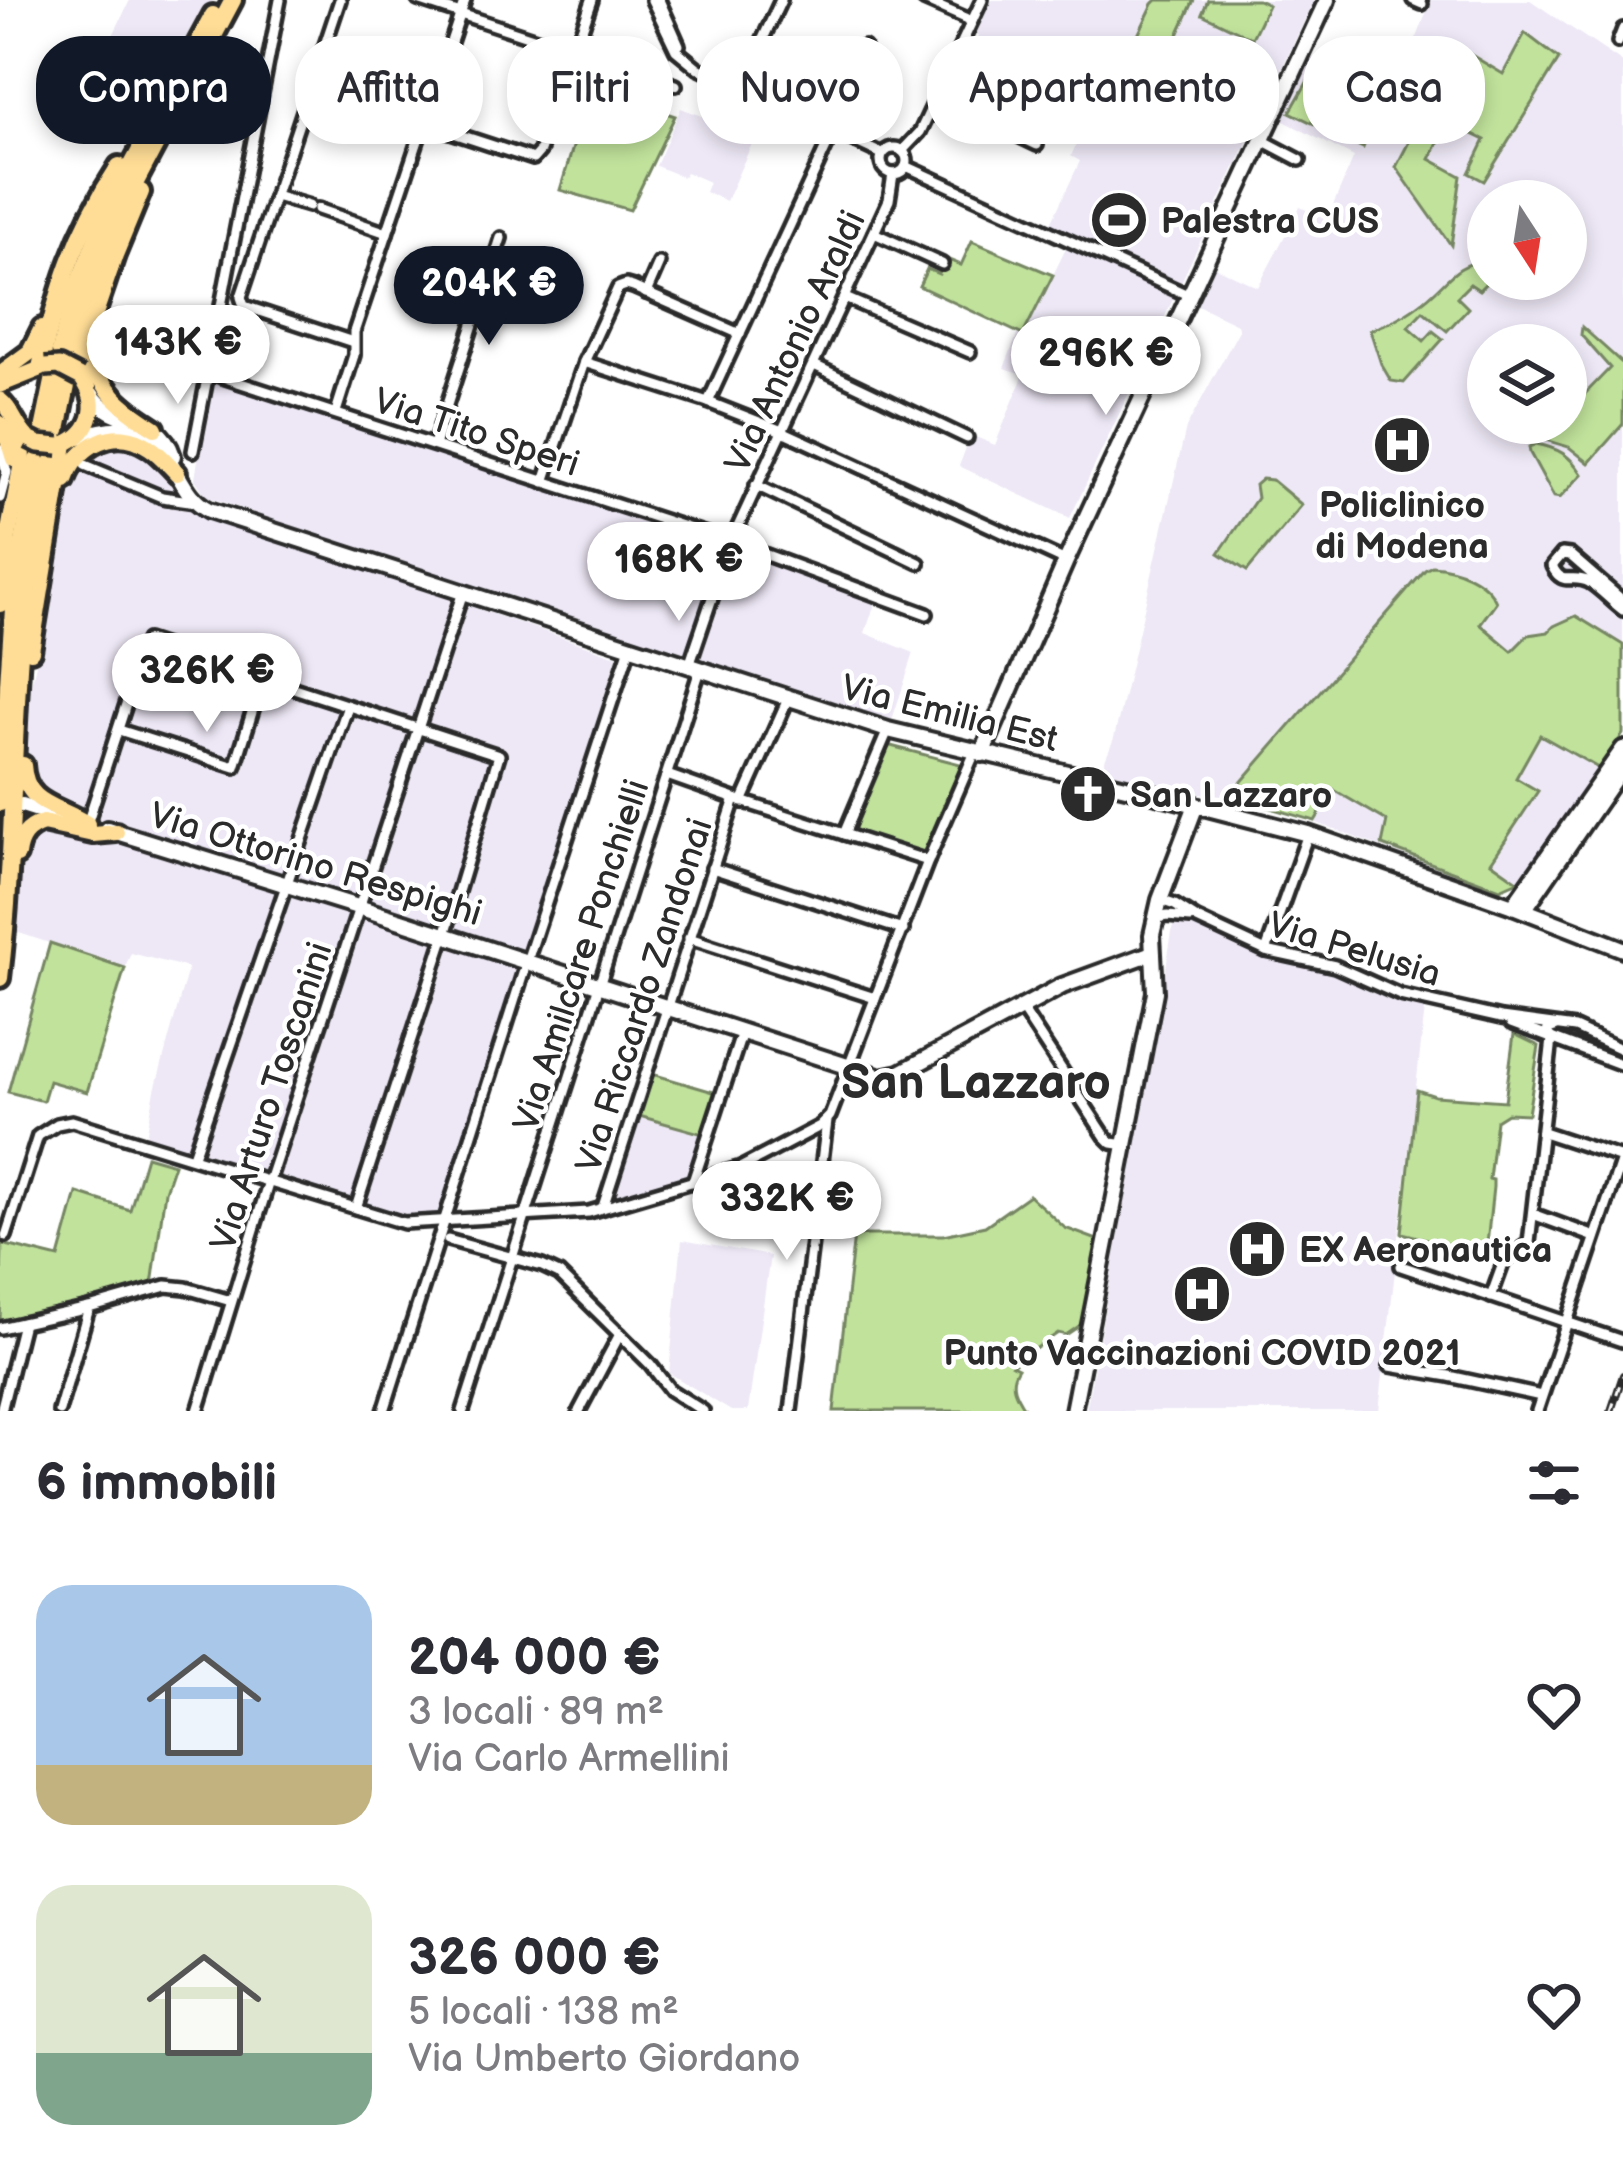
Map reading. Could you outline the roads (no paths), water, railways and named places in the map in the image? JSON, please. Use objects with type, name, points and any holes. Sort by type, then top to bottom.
[{"type":"highway","points":[[204,36],[220,0]]},
{"type":"highway","points":[[212,36],[233,0]]},
{"type":"highway","points":[[0,374],[30,352],[105,188],[138,144]]},
{"type":"highway","points":[[66,353],[107,241],[154,144]]},
{"type":"highway","points":[[62,378],[83,354],[115,255],[159,144]]},
{"type":"highway","points":[[0,803],[49,442],[62,378],[57,295]]},
{"type":"highway","points":[[93,320],[92,352],[100,380],[116,401],[155,428]]},
{"type":"highway","points":[[6,418],[14,455],[1,638],[23,774],[38,799],[87,824]]},
{"type":"highway","points":[[6,927],[12,698],[30,653],[69,470],[83,450],[119,436],[151,448],[178,475]]},
{"type":"highway","points":[[8,497],[22,463],[49,442]]},
{"type":"highway","points":[[42,580],[49,442]]},
{"type":"highway","points":[[0,978],[19,843],[28,830],[43,823],[93,834],[116,832]]},
{"type":"main road","points":[[0,385],[62,378]]},
{"type":"main road","points":[[6,418],[15,392],[62,378]]},
{"type":"main road","points":[[0,400],[6,418],[49,442],[87,427],[92,415],[62,378]]},
{"type":"street","points":[[193,451],[280,0]]},
{"type":"street","points":[[328,36],[340,0]]},
{"type":"street","points":[[418,0],[526,36]]},
{"type":"street","points":[[453,36],[465,0]]},
{"type":"street","points":[[580,36],[592,0]]},
{"type":"street","points":[[655,0],[671,43],[697,65]]},
{"type":"street","points":[[924,0],[972,21]]},
{"type":"street","points":[[965,36],[982,0]]},
{"type":"street","points":[[1279,103],[1327,0]]},
{"type":"street","points":[[764,36],[779,4]]},
{"type":"street","points":[[1618,42],[1623,29]]},
{"type":"street","points":[[902,151],[927,118]]},
{"type":"street","points":[[295,135],[242,302],[353,342]]},
{"type":"street","points":[[483,143],[533,159],[543,144]]},
{"type":"street","points":[[336,412],[354,355],[353,342],[417,144]]},
{"type":"street","points":[[709,403],[824,144]]},
{"type":"street","points":[[862,144],[882,154],[892,148],[902,151],[906,166],[1190,296]]},
{"type":"street","points":[[791,1411],[826,1121],[928,861],[1260,144]]},
{"type":"street","points":[[1270,144],[1300,160]]},
{"type":"street","name":"Via Antonio Araldi","points":[[882,154],[883,169],[893,174]]},
{"type":"street","name":"Via Antonio Araldi","points":[[694,668],[730,542],[889,200],[893,174],[906,166]]},
{"type":"street","points":[[275,196],[387,233]]},
{"type":"street","points":[[874,233],[942,264]]},
{"type":"street","points":[[434,445],[501,238]]},
{"type":"street","points":[[646,293],[659,263]]},
{"type":"street","points":[[544,482],[584,362],[618,288],[626,285],[740,334]]},
{"type":"street","points":[[845,298],[970,352]]},
{"type":"street","points":[[584,362],[782,431],[1066,561]]},
{"type":"street","points":[[814,365],[967,438]]},
{"type":"street","name":"Via Tito Speri","points":[[207,372],[730,542],[928,614]]},
{"type":"street","points":[[62,378],[108,411],[155,428],[169,445],[178,475]]},
{"type":"street","points":[[49,442],[114,427],[136,431],[156,442],[196,502]]},
{"type":"street","points":[[0,449],[7,466],[8,497]]},
{"type":"street","name":"Via Emilia Est","points":[[85,465],[156,494],[196,502],[887,730],[1308,835],[1623,949]]},
{"type":"street","points":[[156,494],[167,491],[178,475]]},
{"type":"street","points":[[756,485],[919,562]]},
{"type":"street","points":[[1623,601],[1570,555],[1562,554],[1552,566],[1560,578],[1588,582],[1623,610]]},
{"type":"street","name":"Via Arturo Toscanini","points":[[198,1411],[463,592]]},
{"type":"street","points":[[87,824],[147,640],[500,755],[356,1208]]},
{"type":"street","points":[[384,1411],[630,647]]},
{"type":"street","name":"Via Amilcare Ponchielli","points":[[463,1411],[668,775],[694,668]]},
{"type":"street","points":[[119,730],[235,767],[263,677]]},
{"type":"street","name":"Via Riccardo Zandonai","points":[[603,1208],[712,868],[738,801],[788,699]]},
{"type":"street","points":[[193,1156],[348,706]]},
{"type":"street","points":[[844,834],[887,730]]},
{"type":"street","points":[[1518,908],[1618,771],[1623,748]]},
{"type":"street","points":[[668,775],[928,861]]},
{"type":"street","name":"Via Ottorino Respighi","points":[[22,805],[361,908],[881,1077],[899,1073],[1020,1006]]},
{"type":"street","points":[[1073,1411],[1155,992],[1155,920],[1196,805]]},
{"type":"street","points":[[1266,951],[1308,835]]},
{"type":"street","points":[[712,868],[903,930]]},
{"type":"street","name":"Via Pelusia","points":[[1160,900],[1266,951],[1335,966],[1400,995],[1553,1033],[1623,1065]]},
{"type":"street","name":"Via Pelusia","points":[[1155,920],[1197,919]]},
{"type":"street","points":[[689,938],[875,998]]},
{"type":"street","points":[[1126,1145],[1112,1143],[1102,1132],[1020,1006],[1152,952]]},
{"type":"street","name":"Via Pelusia","points":[[1553,1033],[1575,1028],[1623,1050]]},
{"type":"street","points":[[693,1182],[742,1032]]},
{"type":"street","points":[[1491,1297],[1504,1261],[1529,1243],[1553,1033]]},
{"type":"street","points":[[6,1236],[35,1142],[41,1132],[72,1121],[404,1223],[575,1214],[603,1208],[742,1167],[826,1121]]},
{"type":"street","points":[[1537,1411],[1623,1157],[1543,1132]]},
{"type":"street","points":[[1532,1214],[1595,1237]]},
{"type":"street","points":[[448,1240],[560,1274],[670,1390],[703,1411]]},
{"type":"street","points":[[1401,1266],[1622,1341]]},
{"type":"street","points":[[0,1328],[166,1286],[231,1301]]},
{"type":"street","points":[[59,1411],[89,1308]]},
{"type":"street","points":[[1,1411],[23,1324]]},
{"type":"street","points":[[584,1410],[620,1334]]},
{"type":"street","points":[[1390,1366],[1540,1396]]},
{"type":"railway","points":[[1611,1411],[1623,1375]]},
{"type":"place","name":"Palestra CUS","points":[[1119,220]]},
{"type":"place","name":"Policlinico di Modena","points":[[1402,445]]},
{"type":"place","name":"San Lazzaro","points":[[1088,794]]},
{"type":"place","name":"EX Aeronautica","points":[[1257,1249]]},
{"type":"place","name":"Punto Vaccinazioni COVID 2021","points":[[1202,1294]]},
{"type":"district","name":"San Lazzaro","points":[[976,1081]]}]
